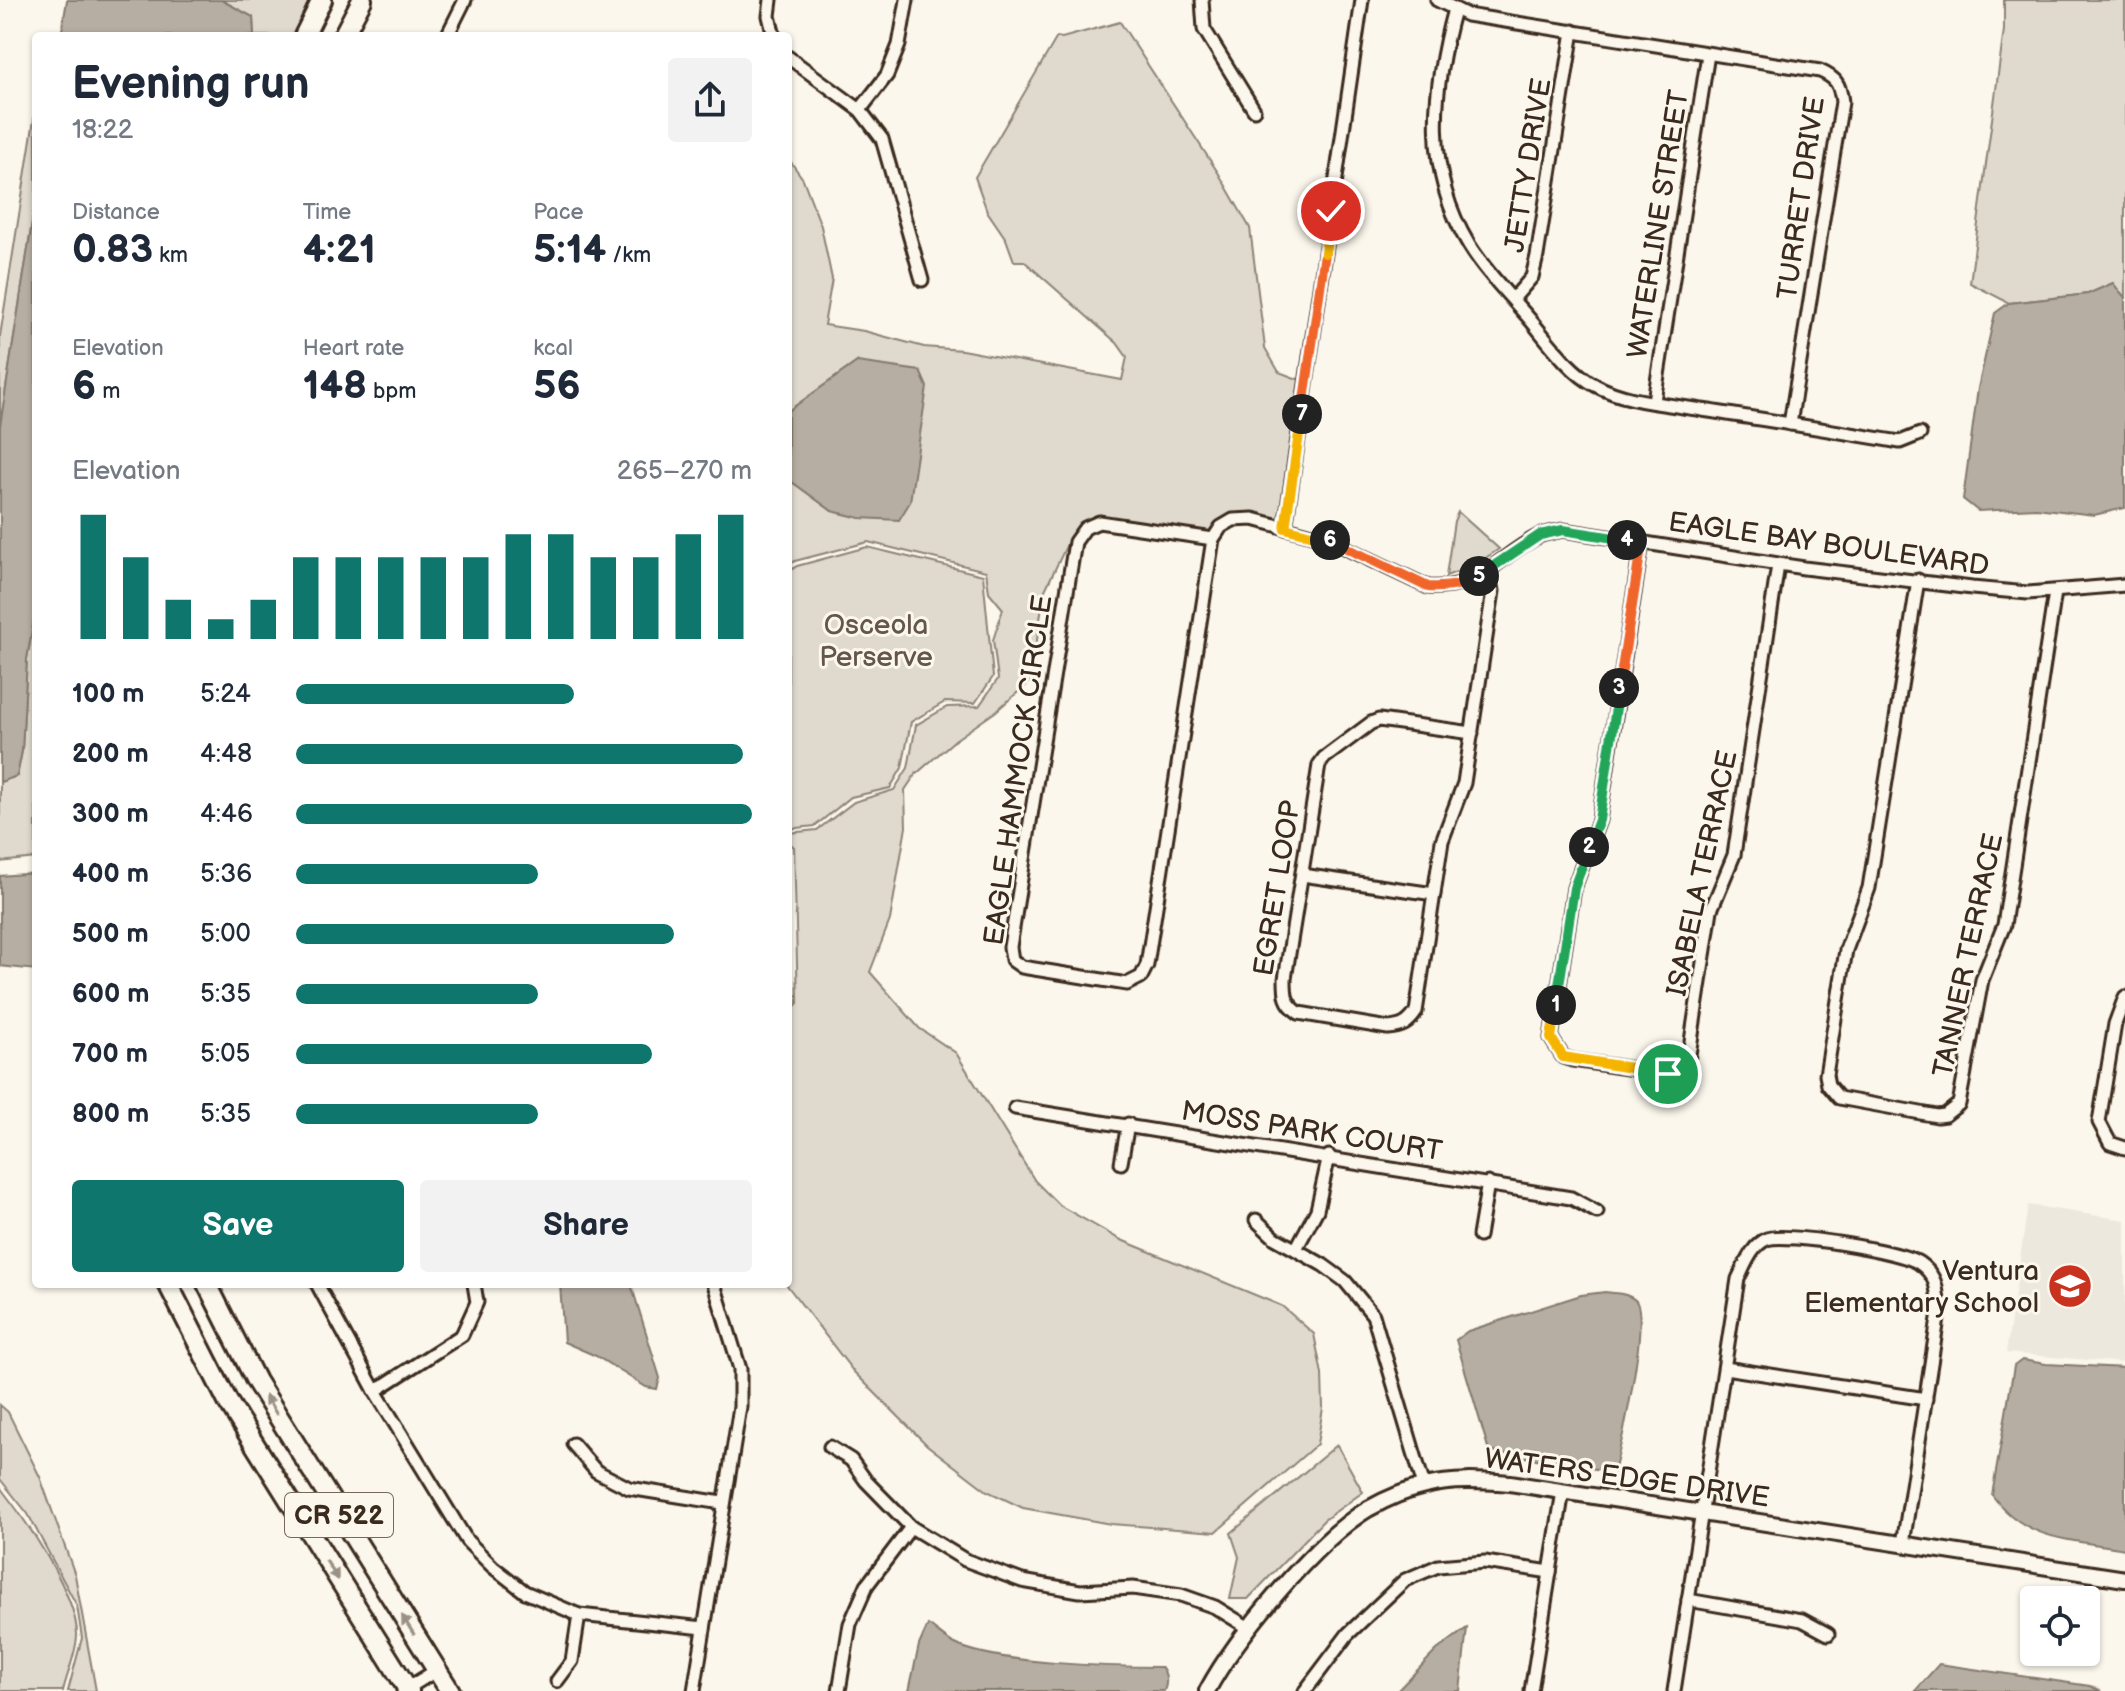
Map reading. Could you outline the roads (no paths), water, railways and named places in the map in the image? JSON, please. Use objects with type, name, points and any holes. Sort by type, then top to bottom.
[{"type":"main road","points":[[306,32],[322,0]]},
{"type":"main road","points":[[345,32],[362,0]]},
{"type":"main road","name":"CR 522","points":[[170,1288],[228,1402],[406,1690]]},
{"type":"main road","name":"CR 522","points":[[209,1288],[256,1381],[450,1691]]},
{"type":"street","points":[[449,32],[465,0]]},
{"type":"street","points":[[771,0],[769,16],[773,32]]},
{"type":"street","points":[[860,110],[887,75],[899,45],[907,0]]},
{"type":"street","points":[[1202,0],[1204,29],[1254,110]]},
{"type":"street","points":[[1213,539],[1221,527],[1233,520],[1253,519],[1285,528],[1362,0]]},
{"type":"street","name":"TURRET DRIVE","points":[[1437,0],[1467,15],[1820,71],[1835,77],[1842,102],[1790,424]]},
{"type":"street","points":[[1454,9],[1446,37],[1435,113],[1438,170],[1469,245],[1489,273],[1576,371],[1596,386],[1654,401],[1900,442],[1920,434]]},
{"type":"street","name":"JETTY DRIVE","points":[[1513,299],[1532,277],[1537,256],[1573,31]]},
{"type":"street","name":"WATERLINE STREET","points":[[1654,401],[1708,54]]},
{"type":"street","points":[[792,60],[860,110],[882,139],[922,280]]},
{"type":"street","name":"EAGLE HAMMOCK CIRCLE","points":[[1099,522],[1213,539],[1147,965],[1141,977],[1127,984],[1022,967],[1012,960],[1010,947],[1075,542],[1085,528],[1099,522]]},
{"type":"street","name":"EAGLE BAY BOULEVARD","points":[[1285,528],[1327,539],[1428,587],[1446,588],[1464,584],[1540,535],[1563,530],[1778,565],[2028,593],[2125,585]]},
{"type":"street","name":"ISABELA TERRACE","points":[[1642,542],[1599,820],[1574,888],[1551,1038],[1563,1057],[1573,1060],[1668,1074],[1688,1061],[1711,910],[1734,855],[1778,565]]},
{"type":"street","name":"EGRET LOOP","points":[[1472,733],[1379,720],[1324,758],[1319,765],[1285,979],[1288,1005],[1299,1013],[1388,1028],[1410,1022],[1416,1012],[1442,841],[1464,783],[1472,733],[1493,591],[1482,574]]},
{"type":"street","name":"TANNER TERRACE","points":[[1918,580],[1869,888],[1846,950],[1826,1075],[1828,1085],[1839,1098],[1937,1116],[1945,1115],[1959,1104],[1982,980],[2004,925],[2055,592]]},
{"type":"street","points":[[1302,875],[1434,894]]},
{"type":"street","points":[[2124,1003],[2115,1024],[2099,1122],[2102,1133],[2110,1143],[2125,1148]]},
{"type":"street","name":"MOSS PARK COURT","points":[[1015,1108],[1488,1183],[1571,1198],[1597,1212]]},
{"type":"street","points":[[1121,1163],[1128,1124]]},
{"type":"street","points":[[1296,1249],[1317,1210],[1329,1156]]},
{"type":"street","points":[[1479,1236],[1488,1183]]},
{"type":"street","points":[[1256,1220],[1275,1238],[1345,1281],[1373,1315],[1424,1486]]},
{"type":"street","points":[[1674,1691],[1738,1279],[1749,1255],[1766,1239],[1789,1237],[1898,1253],[1920,1263],[1937,1281],[1939,1312],[1903,1544]]},
{"type":"street","points":[[319,1288],[375,1391],[467,1541],[493,1567],[525,1592],[579,1615],[704,1628]]},
{"type":"street","points":[[375,1391],[462,1335],[477,1302],[475,1288]]},
{"type":"street","points":[[694,1691],[722,1503],[740,1407],[740,1369],[715,1288]]},
{"type":"street","points":[[1725,1368],[1926,1399]]},
{"type":"street","points":[[573,1444],[596,1471],[629,1488],[722,1503]]},
{"type":"street","points":[[830,1447],[851,1460],[866,1481],[911,1527],[965,1560],[1022,1581],[1080,1591],[1133,1588],[1181,1595],[1215,1607],[1249,1628]]},
{"type":"street","name":"WATERS EDGE DRIVE","points":[[1207,1691],[1249,1628],[1323,1545],[1368,1509],[1424,1486],[1473,1480],[1563,1491],[2125,1579]]},
{"type":"street","points":[[1531,1691],[1563,1491]]},
{"type":"street","points":[[839,1691],[850,1624],[867,1585],[911,1527]]},
{"type":"street","points":[[1305,1691],[1348,1634],[1405,1580],[1438,1566],[1485,1562],[1550,1572]]},
{"type":"street","points":[[1688,1600],[1802,1620],[1828,1634]]},
{"type":"street","points":[[557,1681],[572,1661],[579,1615]]},
{"type":"street","points":[[406,1690],[437,1670]]},
{"type":"place","name":"Ventura Elementary School","points":[[2070,1286]]},
{"type":"park label","name":"Osceola Perserve","points":[[876,640]]}]
